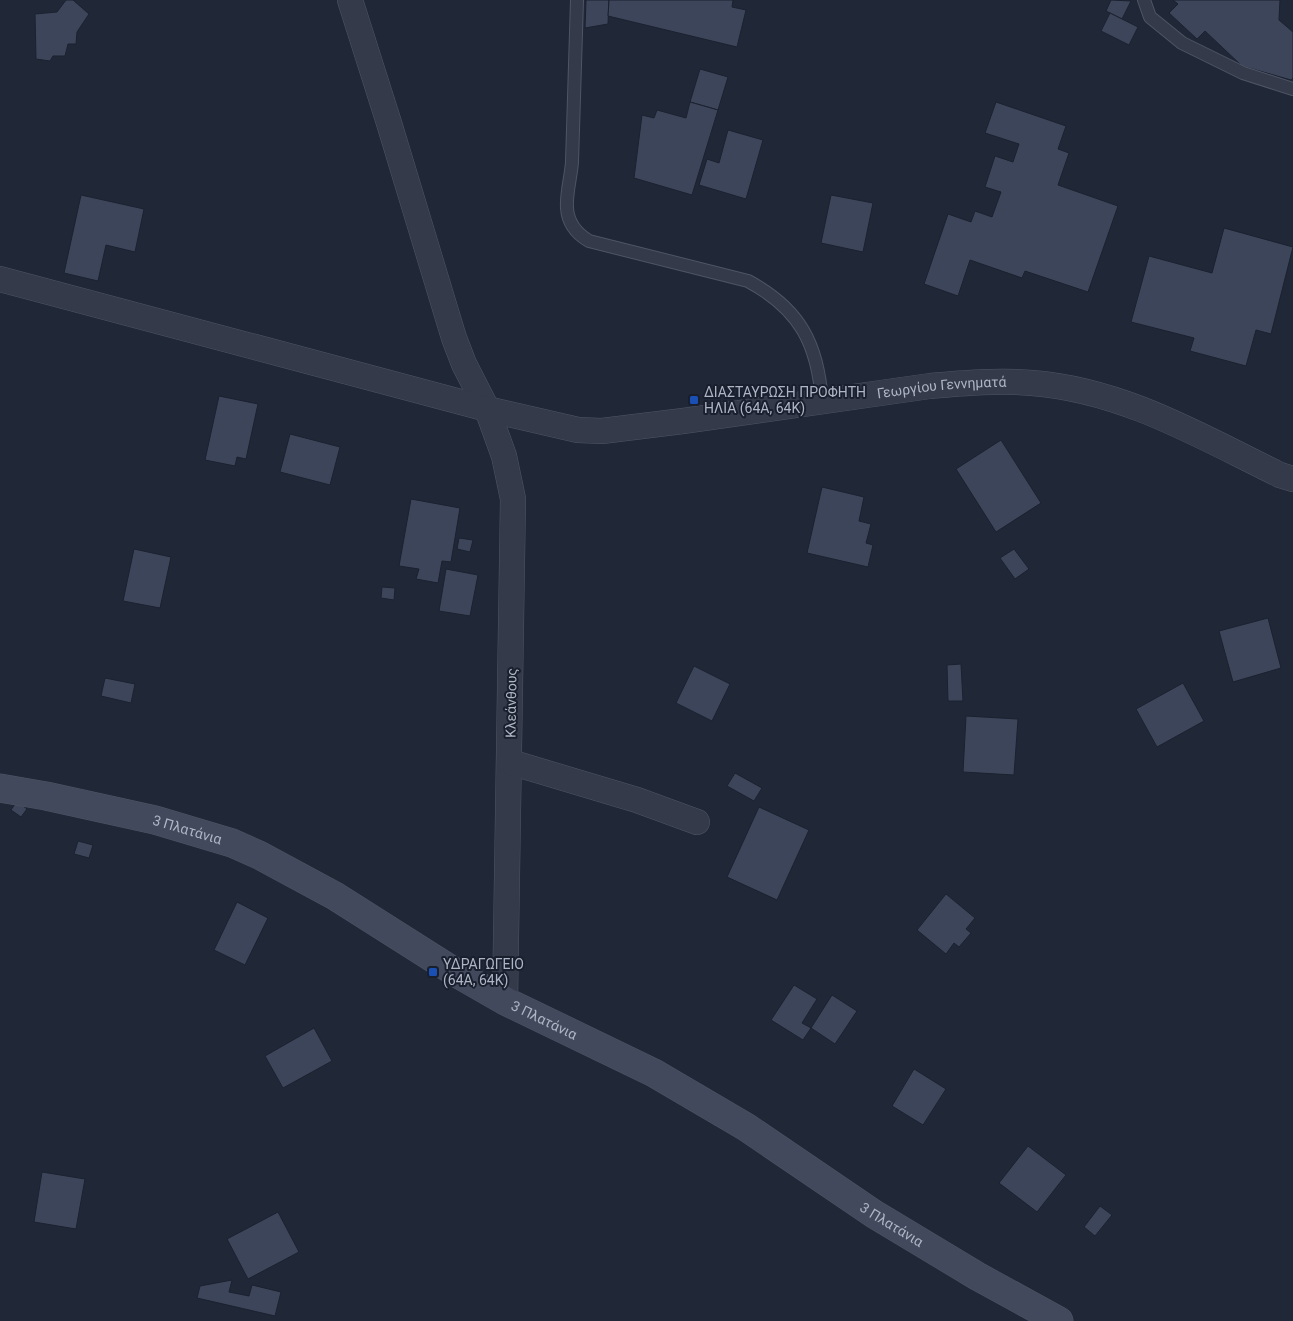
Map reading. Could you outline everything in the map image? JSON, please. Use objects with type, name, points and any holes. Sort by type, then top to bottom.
[{"type":"street","name":"Κλεάνθους","points":[[350,0],[454,338],[464,364],[487,409],[504,456],[513,499],[505,1001]]},
{"type":"street","name":"Γεωργίου Γεννηματά","points":[[0,279],[487,409],[569,428],[602,431],[683,422],[930,386],[966,383],[1031,383],[1057,386],[1110,399],[1163,417],[1280,475],[1293,479]]},
{"type":"street","points":[[510,762],[637,800],[697,822]]},
{"type":"street","name":"3 Πλατάνια","points":[[0,788],[156,820],[224,840],[259,854],[335,896],[458,974],[505,1001],[654,1072],[746,1127],[874,1214],[977,1276],[1059,1321]]},
{"type":"lane","points":[[577,0],[572,173],[566,206],[575,230],[589,241],[748,281],[766,291],[783,304],[802,328],[815,359],[820,380],[822,402]]},
{"type":"lane","points":[[1144,0],[1150,17],[1182,43],[1243,73],[1293,89]]},
{"type":"building","points":[[66,0],[73,0],[89,14],[77,32],[76,44],[68,44],[65,56],[53,56],[50,61],[36,59],[35,14],[57,12]]},
{"type":"building","points":[[586,0],[609,0],[608,24],[585,28]]},
{"type":"building","points":[[609,0],[733,0],[732,7],[746,10],[737,47],[608,16]]},
{"type":"building","points":[[1111,0],[1131,1],[1122,19],[1106,11]]},
{"type":"building","points":[[1173,0],[1280,0],[1279,20],[1293,32],[1293,78],[1291,80],[1242,66],[1205,31],[1197,39],[1169,13],[1178,4]]},
{"type":"building","points":[[1110,13],[1138,27],[1129,45],[1101,31]]},
{"type":"building","points":[[700,69],[728,77],[718,110],[690,102]]},
{"type":"building","points":[[690,102],[718,110],[692,195],[634,178],[642,115],[654,118],[657,110],[686,118]]},
{"type":"building","points":[[996,102],[1066,126],[1058,149],[1069,153],[1058,185],[1118,206],[1088,292],[1025,271],[1022,278],[970,260],[958,296],[924,284],[948,214],[971,222],[975,211],[992,217],[1001,192],[985,187],[995,156],[1013,162],[1019,144],[985,133]]},
{"type":"building","points":[[728,130],[763,140],[746,199],[699,185],[707,159],[719,163]]},
{"type":"building","points":[[81,195],[144,209],[135,252],[106,245],[98,281],[64,273]]},
{"type":"building","points":[[831,195],[873,203],[863,252],[821,243]]},
{"type":"building","points":[[1224,228],[1293,247],[1271,334],[1256,330],[1246,366],[1190,351],[1194,338],[1131,322],[1149,256],[1212,273]]},
{"type":"building","points":[[219,396],[258,404],[246,459],[237,457],[235,466],[205,460]]},
{"type":"building","points":[[290,434],[340,447],[330,485],[280,472]]},
{"type":"building","points":[[1001,440],[1041,503],[996,532],[956,469]]},
{"type":"building","points":[[822,487],[864,497],[859,521],[871,524],[866,543],[873,545],[868,567],[807,553]]},
{"type":"building","points":[[411,499],[460,508],[451,562],[442,561],[438,583],[416,579],[419,569],[399,566]]},
{"type":"building","points":[[459,538],[473,540],[470,552],[457,549]]},
{"type":"building","points":[[134,549],[171,557],[160,608],[123,601]]},
{"type":"building","points":[[1014,549],[1029,569],[1015,579],[1000,558]]},
{"type":"building","points":[[446,569],[478,575],[470,616],[439,611]]},
{"type":"building","points":[[382,587],[395,588],[394,600],[381,598]]},
{"type":"building","points":[[1268,618],[1281,668],[1233,682],[1219,631]]},
{"type":"building","points":[[961,664],[963,701],[948,701],[947,665]]},
{"type":"building","points":[[694,666],[730,684],[712,721],[676,703]]},
{"type":"building","points":[[105,678],[135,684],[131,703],[101,696]]},
{"type":"building","points":[[1183,683],[1204,721],[1157,747],[1136,709]]},
{"type":"building","points":[[966,716],[1018,719],[1014,775],[963,772]]},
{"type":"building","points":[[735,773],[762,788],[754,801],[727,786]]},
{"type":"building","points":[[17,801],[27,809],[21,817],[11,810]]},
{"type":"building","points":[[759,807],[809,830],[777,900],[727,877]]},
{"type":"building","points":[[78,841],[93,845],[89,858],[74,854]]},
{"type":"building","points":[[946,894],[975,918],[966,929],[971,933],[959,947],[954,943],[946,954],[917,930]]},
{"type":"building","points":[[237,902],[268,918],[245,965],[214,950]]},
{"type":"building","points":[[794,985],[817,999],[802,1023],[811,1028],[803,1040],[771,1020]]},
{"type":"building","points":[[832,995],[857,1011],[835,1044],[811,1028]]},
{"type":"building","points":[[314,1028],[332,1061],[283,1088],[265,1056]]},
{"type":"building","points":[[914,1069],[946,1089],[923,1125],[892,1106]]},
{"type":"building","points":[[1028,1146],[1066,1175],[1037,1212],[999,1183]]},
{"type":"building","points":[[42,1172],[85,1179],[76,1229],[34,1222]]},
{"type":"building","points":[[1100,1206],[1112,1215],[1095,1236],[1084,1227]]},
{"type":"building","points":[[278,1212],[299,1252],[248,1279],[227,1239]]},
{"type":"building","points":[[232,1280],[229,1292],[249,1296],[252,1285],[281,1292],[275,1316],[197,1298],[200,1286]]},
{"type":"place","name":"ΔΙΑΣΤΑΥΡΩΣΗ ΠΡΟΦΗΤΗ ΗΛΙΑ (64Α, 64Κ)","points":[[694,400]]},
{"type":"place","name":"ΥΔΡΑΓΩΓΕΙΟ (64Α, 64Κ)","points":[[433,972]]}]
